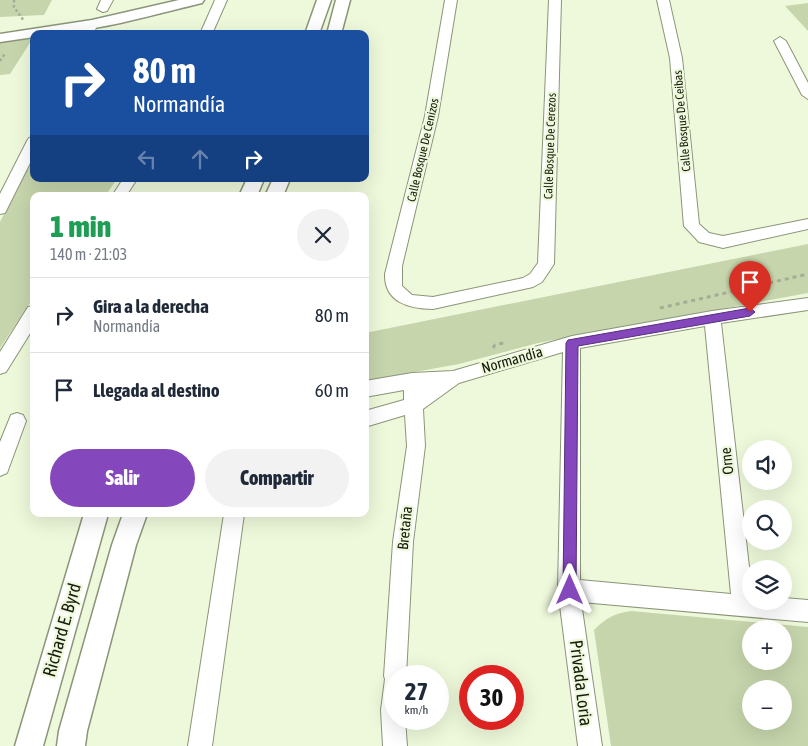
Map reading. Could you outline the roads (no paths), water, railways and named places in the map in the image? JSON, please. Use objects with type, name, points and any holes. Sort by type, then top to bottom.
[{"type":"street","points":[[33,30],[66,22],[105,4],[140,0]]},
{"type":"street","points":[[20,22],[66,22],[90,29],[197,0]]},
{"type":"street","points":[[208,30],[221,0]]},
{"type":"street","points":[[313,30],[324,0]]},
{"type":"street","points":[[335,30],[344,0]]},
{"type":"street","name":"Calle Bosque De Cenizos","points":[[451,0],[445,55],[414,192],[393,272],[394,287],[401,297],[421,303],[433,303],[527,283]]},
{"type":"street","name":"Calle Bosque De Cerezos","points":[[527,283],[536,278],[546,264],[555,0]]},
{"type":"street","name":"Calle Bosque De Ceibas","points":[[663,0],[676,58],[692,226],[704,238],[722,242],[808,224]]},
{"type":"street","points":[[0,38],[30,31]]},
{"type":"street","points":[[780,41],[808,95]]},
{"type":"street","points":[[0,209],[30,149]]},
{"type":"street","name":"Normandía","points":[[369,387],[412,381],[453,378],[572,343],[712,318],[808,304]]},
{"type":"street","points":[[0,367],[30,318]]},
{"type":"street","name":"Orne","points":[[712,318],[742,605]]},
{"type":"street","name":"Privada Loria","points":[[572,343],[570,590],[590,746]]},
{"type":"street","name":"Normandía","points":[[369,418],[414,405],[453,378]]},
{"type":"street","name":"Bretaña","points":[[396,665],[403,542],[416,446],[412,381]]},
{"type":"street","points":[[0,466],[17,421]]},
{"type":"street","name":"Richard E. Byrd","points":[[29,746],[95,517]]},
{"type":"street","points":[[71,746],[73,731],[121,554],[134,517]]},
{"type":"street","points":[[200,746],[234,517]]},
{"type":"street","points":[[570,590],[742,605]]},
{"type":"street","points":[[792,610],[808,611]]},
{"type":"street","points":[[395,730],[395,746]]}]
